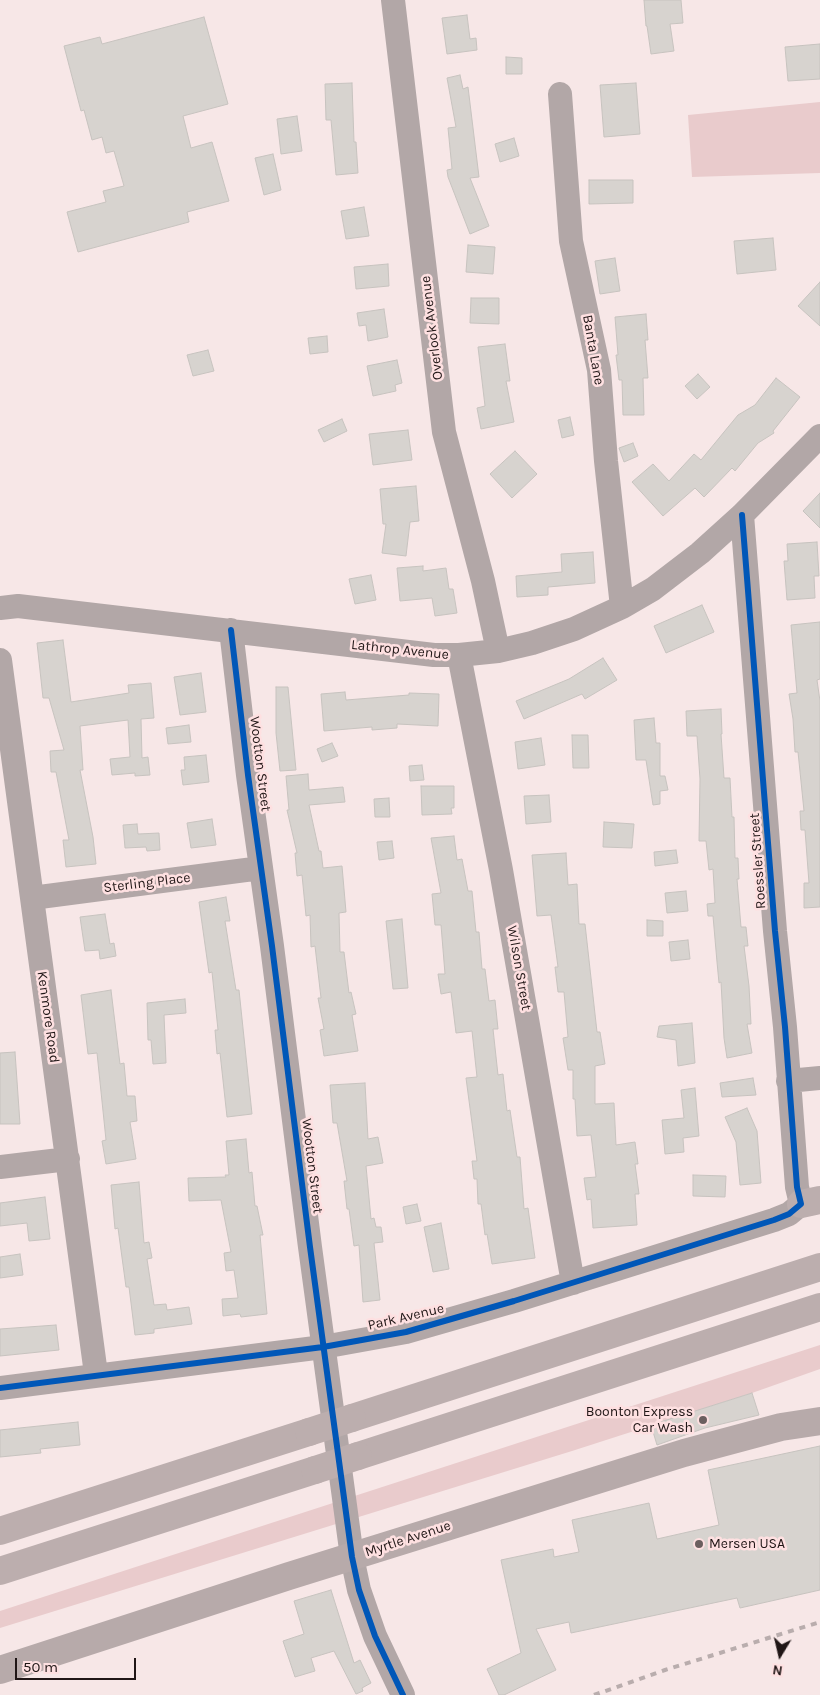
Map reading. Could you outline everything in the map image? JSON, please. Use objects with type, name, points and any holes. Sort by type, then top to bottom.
[{"type":"highway","points":[[0,1532],[820,1267]]},
{"type":"highway","points":[[0,1571],[820,1307]]},
{"type":"main road","name":"Myrtle Avenue","points":[[0,1670],[205,1603],[684,1452],[781,1427],[820,1421]]},
{"type":"street","name":"Overlook Avenue","points":[[393,0],[444,432],[483,582],[498,651]]},
{"type":"street","name":"Banta Lane","points":[[560,94],[571,242],[599,370],[606,461],[622,607]]},
{"type":"street","name":"Lathrop Avenue","points":[[0,608],[18,606],[434,655],[459,655],[498,651],[532,643],[574,629],[622,607],[653,589],[692,559],[742,514],[820,436]]},
{"type":"street","name":"Roessler Street","points":[[742,514],[797,1187],[810,1202]]},
{"type":"street","name":"Wootton Street","points":[[231,630],[248,775],[352,1557],[359,1590],[375,1636],[403,1695]]},
{"type":"street","name":"Wilson Street","points":[[459,655],[501,870],[573,1283]]},
{"type":"street","name":"Kenmore Road","points":[[0,660],[96,1374]]},
{"type":"street","name":"Sterling Place","points":[[32,898],[261,868]]},
{"type":"street","points":[[788,1080],[820,1078]]},
{"type":"street","points":[[0,1167],[68,1159]]},
{"type":"street","name":"Park Avenue","points":[[0,1388],[96,1374],[323,1347],[406,1332],[573,1283],[774,1220],[810,1202]]},
{"type":"shaded area","points":[[820,102],[820,173],[692,177],[688,115]]},
{"type":"shaded area","points":[[820,1345],[820,1369],[752,1393],[572,1451],[0,1628],[0,1611]]},
{"type":"building","points":[[644,0],[681,0],[683,23],[670,24],[674,51],[651,54]]},
{"type":"building","points":[[467,15],[470,39],[476,38],[477,50],[447,54],[442,18]]},
{"type":"building","points":[[204,17],[228,104],[183,116],[191,148],[212,142],[229,201],[187,212],[189,222],[78,252],[67,212],[106,202],[103,191],[124,186],[114,151],[106,153],[102,137],[92,140],[84,110],[81,111],[64,46],[100,37],[102,44]]},
{"type":"building","points":[[820,44],[820,79],[788,81],[785,47]]},
{"type":"building","points":[[506,57],[522,58],[522,74],[506,74]]},
{"type":"building","points":[[460,75],[463,89],[468,87],[479,177],[470,178],[489,226],[470,234],[447,170],[452,169],[448,128],[456,127],[447,78]]},
{"type":"building","points":[[352,83],[354,142],[356,142],[358,173],[336,175],[331,120],[326,120],[325,84]]},
{"type":"building","points":[[636,83],[640,134],[604,137],[600,85]]},
{"type":"building","points":[[297,116],[302,151],[281,154],[277,119]]},
{"type":"building","points":[[514,138],[519,156],[500,162],[495,144]]},
{"type":"building","points":[[273,154],[281,190],[264,195],[255,158]]},
{"type":"building","points":[[589,180],[633,180],[633,203],[589,204]]},
{"type":"building","points":[[364,207],[369,236],[346,239],[341,211]]},
{"type":"building","points":[[773,238],[776,270],[737,274],[734,241]]},
{"type":"building","points":[[468,245],[495,247],[493,274],[466,272]]},
{"type":"building","points":[[615,258],[620,291],[600,294],[595,261]]},
{"type":"building","points":[[388,264],[389,286],[356,289],[354,267]]},
{"type":"building","points":[[820,282],[820,326],[798,306]]},
{"type":"building","points":[[471,298],[499,298],[499,324],[470,323]]},
{"type":"building","points":[[384,309],[388,337],[368,341],[366,325],[359,326],[357,313]]},
{"type":"building","points":[[646,314],[648,340],[645,340],[648,378],[643,378],[644,415],[623,415],[622,380],[619,380],[616,355],[618,355],[615,317]]},
{"type":"building","points":[[327,336],[328,352],[310,354],[308,338]]},
{"type":"building","points":[[505,344],[510,381],[506,381],[514,422],[481,429],[477,408],[485,406],[478,347]]},
{"type":"building","points":[[208,350],[214,371],[193,376],[187,355]]},
{"type":"building","points":[[397,360],[402,383],[395,385],[396,391],[373,396],[367,366]]},
{"type":"building","points":[[698,374],[710,387],[697,399],[685,386]]},
{"type":"building","points":[[776,378],[800,397],[773,431],[774,433],[758,443],[735,471],[732,468],[704,497],[695,488],[663,516],[632,482],[653,464],[669,481],[694,454],[701,460],[738,415],[755,405]]},
{"type":"building","points":[[570,417],[574,435],[562,438],[558,420]]},
{"type":"building","points":[[342,419],[347,431],[324,442],[318,430]]},
{"type":"building","points":[[408,430],[412,460],[373,465],[369,434]]},
{"type":"building","points":[[633,443],[638,456],[624,462],[619,448]]},
{"type":"building","points":[[515,451],[537,474],[512,498],[490,474]]},
{"type":"building","points":[[416,486],[419,521],[410,522],[406,556],[382,553],[386,524],[383,524],[380,489]]},
{"type":"building","points":[[820,493],[820,528],[803,511]]},
{"type":"building","points":[[817,542],[819,576],[814,576],[815,598],[787,600],[784,561],[788,561],[787,544]]},
{"type":"building","points":[[593,552],[595,583],[548,587],[548,595],[517,597],[516,576],[562,572],[561,554]]},
{"type":"building","points":[[423,566],[423,571],[446,568],[449,589],[453,589],[457,613],[435,616],[432,598],[400,601],[397,568]]},
{"type":"building","points":[[371,575],[376,600],[355,604],[349,579]]},
{"type":"building","points":[[702,605],[714,632],[666,653],[654,626]]},
{"type":"building","points":[[820,622],[820,679],[817,680],[820,701],[820,907],[804,908],[804,883],[809,883],[805,830],[801,830],[800,811],[804,811],[798,752],[795,752],[789,694],[797,693],[791,625]]},
{"type":"building","points":[[63,640],[71,702],[129,693],[128,685],[151,683],[154,718],[141,719],[142,758],[148,757],[150,775],[135,776],[135,773],[112,775],[110,759],[130,757],[128,720],[80,726],[83,770],[80,770],[93,837],[96,864],[66,867],[63,840],[69,840],[56,772],[51,772],[50,751],[64,750],[49,698],[43,698],[37,643]]},
{"type":"building","points":[[603,658],[617,680],[585,699],[582,694],[524,719],[516,701],[569,679]]},
{"type":"building","points":[[201,673],[206,712],[180,715],[174,677]]},
{"type":"building","points":[[276,687],[288,687],[296,770],[280,771],[276,733]]},
{"type":"building","points":[[345,692],[346,700],[409,695],[409,693],[439,694],[438,726],[397,724],[397,728],[372,730],[372,727],[324,731],[321,694]]},
{"type":"building","points":[[721,709],[724,778],[730,778],[732,817],[734,817],[735,858],[738,858],[739,879],[737,879],[741,927],[746,927],[748,946],[744,946],[751,1024],[747,1024],[752,1053],[727,1058],[713,916],[708,916],[707,904],[715,903],[713,869],[709,870],[706,841],[699,841],[700,779],[697,736],[687,736],[686,711]]},
{"type":"building","points":[[654,718],[656,743],[660,743],[660,776],[665,776],[668,790],[660,791],[660,804],[653,805],[646,760],[636,760],[634,720]]},
{"type":"building","points":[[189,725],[191,742],[168,744],[166,728]]},
{"type":"building","points":[[572,735],[588,735],[589,768],[573,768]]},
{"type":"building","points":[[541,738],[545,765],[518,769],[515,742]]},
{"type":"building","points":[[332,743],[338,756],[322,762],[317,749]]},
{"type":"building","points":[[206,755],[209,782],[183,785],[181,770],[185,770],[184,757]]},
{"type":"building","points":[[422,765],[424,780],[410,781],[409,766]]},
{"type":"building","points":[[308,774],[309,790],[343,787],[345,802],[309,805],[319,851],[321,851],[323,868],[342,866],[346,912],[339,913],[340,952],[344,952],[349,993],[351,992],[356,1014],[352,1015],[358,1051],[324,1056],[320,1030],[324,1029],[318,998],[321,998],[315,946],[311,947],[310,915],[306,916],[302,875],[297,876],[295,853],[297,853],[287,810],[289,810],[286,776]]},
{"type":"building","points":[[421,786],[454,786],[454,808],[451,808],[452,814],[422,815]]},
{"type":"building","points":[[549,795],[551,822],[526,824],[524,796]]},
{"type":"building","points":[[389,798],[390,817],[375,817],[374,799]]},
{"type":"building","points":[[212,819],[216,845],[191,848],[187,823]]},
{"type":"building","points":[[604,822],[634,824],[632,848],[603,847]]},
{"type":"building","points":[[137,824],[138,834],[159,833],[160,850],[147,851],[146,847],[125,848],[123,825]]},
{"type":"building","points":[[454,836],[457,860],[462,859],[468,891],[472,891],[476,932],[479,932],[482,969],[485,969],[489,1001],[495,1000],[498,1029],[493,1029],[498,1075],[503,1074],[507,1111],[510,1110],[517,1157],[520,1157],[524,1209],[528,1208],[535,1258],[492,1264],[487,1234],[485,1235],[481,1204],[478,1204],[477,1179],[474,1179],[472,1161],[477,1161],[466,1078],[477,1077],[472,1031],[456,1033],[451,992],[441,994],[438,974],[445,974],[441,925],[435,925],[432,894],[441,893],[431,838]]},
{"type":"building","points":[[392,841],[394,858],[379,860],[377,842]]},
{"type":"building","points":[[676,850],[678,863],[655,866],[654,852]]},
{"type":"building","points":[[566,853],[568,885],[577,884],[579,924],[585,924],[597,1032],[600,1032],[605,1064],[595,1066],[595,1104],[614,1103],[616,1145],[635,1142],[638,1164],[635,1164],[639,1194],[635,1194],[637,1225],[593,1228],[591,1199],[587,1200],[584,1178],[596,1177],[591,1135],[577,1136],[575,1099],[573,1099],[573,1070],[568,1070],[563,1038],[568,1037],[564,992],[558,992],[555,967],[558,967],[551,915],[537,916],[532,855]]},
{"type":"building","points":[[686,891],[688,911],[667,913],[665,893]]},
{"type":"building","points":[[226,897],[230,921],[225,921],[236,990],[239,990],[252,1114],[227,1117],[220,1053],[217,1054],[215,1030],[218,1030],[212,972],[209,973],[199,902]]},
{"type":"building","points":[[105,914],[110,944],[114,943],[116,956],[100,959],[99,950],[85,951],[80,917]]},
{"type":"building","points":[[402,919],[408,988],[393,989],[386,921]]},
{"type":"building","points":[[647,920],[663,921],[663,936],[647,936]]},
{"type":"building","points":[[688,940],[690,959],[671,961],[669,942]]},
{"type":"building","points":[[111,990],[120,1064],[124,1063],[127,1096],[135,1096],[137,1121],[130,1122],[136,1159],[106,1164],[102,1141],[106,1140],[97,1053],[88,1054],[81,995]]},
{"type":"building","points":[[185,999],[186,1013],[164,1015],[166,1063],[153,1064],[151,1040],[148,1040],[147,1003]]},
{"type":"building","points":[[692,1023],[695,1063],[678,1066],[676,1040],[657,1037],[659,1026]]},
{"type":"building","points":[[15,1052],[20,1124],[0,1124],[0,1053]]},
{"type":"building","points":[[753,1078],[756,1095],[722,1097],[720,1083]]},
{"type":"building","points":[[365,1083],[368,1139],[378,1137],[383,1163],[366,1166],[371,1219],[374,1218],[376,1227],[381,1227],[383,1242],[374,1243],[380,1300],[363,1302],[359,1245],[354,1246],[349,1209],[347,1209],[344,1181],[347,1181],[337,1123],[333,1123],[330,1085]]},
{"type":"building","points":[[695,1088],[699,1136],[683,1138],[684,1152],[665,1154],[662,1120],[684,1118],[681,1090]]},
{"type":"building","points":[[747,1108],[757,1131],[761,1183],[740,1185],[736,1142],[725,1117]]},
{"type":"building","points":[[246,1139],[249,1173],[252,1172],[255,1206],[257,1206],[263,1235],[260,1235],[267,1314],[241,1317],[240,1314],[223,1316],[222,1299],[238,1298],[234,1270],[226,1271],[224,1253],[231,1252],[221,1200],[189,1201],[188,1178],[226,1177],[225,1175],[229,1175],[226,1141]]},
{"type":"building","points":[[693,1175],[726,1176],[725,1197],[693,1196]]},
{"type":"building","points":[[139,1182],[144,1243],[149,1242],[152,1258],[147,1259],[154,1305],[166,1304],[167,1310],[189,1307],[192,1324],[154,1329],[154,1333],[135,1335],[129,1287],[126,1287],[118,1228],[115,1229],[111,1185]]},
{"type":"building","points":[[45,1197],[50,1239],[29,1241],[27,1223],[0,1226],[0,1203]]},
{"type":"building","points":[[417,1204],[421,1221],[406,1224],[403,1207]]},
{"type":"building","points":[[441,1223],[449,1269],[433,1272],[424,1227]]},
{"type":"building","points":[[20,1254],[23,1275],[0,1278],[0,1257]]},
{"type":"building","points":[[56,1325],[59,1350],[0,1356],[0,1329]]},
{"type":"building","name":"Boonton Express Car Wash","points":[[752,1393],[759,1415],[705,1428],[657,1445],[651,1425]]},
{"type":"building","points":[[78,1422],[80,1445],[40,1449],[41,1453],[0,1457],[0,1430]]},
{"type":"building","name":"Mersen USA","points":[[820,1446],[820,1590],[740,1608],[737,1598],[571,1633],[569,1622],[536,1629],[556,1670],[504,1695],[499,1695],[487,1669],[521,1653],[501,1560],[553,1549],[554,1557],[579,1552],[572,1520],[649,1503],[657,1539],[719,1525],[708,1470]]},
{"type":"building","points":[[331,1590],[354,1663],[360,1660],[371,1683],[362,1688],[363,1691],[356,1694],[334,1651],[311,1658],[315,1671],[295,1677],[283,1641],[304,1634],[294,1601]]},
{"type":"railway","points":[[594,1695],[665,1670],[820,1622]]},
{"type":"cycle path","points":[[0,1388],[323,1347],[406,1332],[514,1301],[774,1220],[789,1214],[801,1204],[797,1187],[785,1027],[775,931],[742,515]]},
{"type":"cycle path","points":[[231,630],[248,775],[352,1557],[359,1590],[375,1636],[403,1695]]},
{"type":"place","name":"Boonton Express Car Wash","points":[[703,1420]]},
{"type":"place","name":"Mersen USA","points":[[699,1544]]}]
